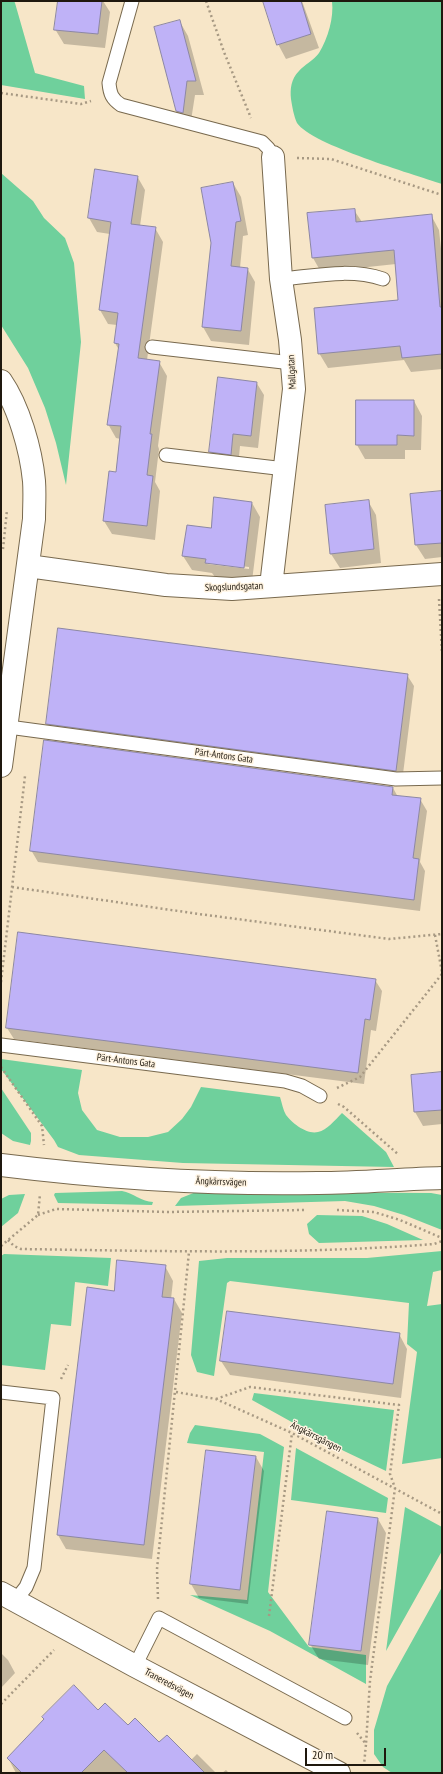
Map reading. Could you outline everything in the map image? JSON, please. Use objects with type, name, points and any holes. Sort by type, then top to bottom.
[{"type":"street","name":"Mallgatan","points":[[267,150],[294,389],[271,586]]},
{"type":"street","points":[[1,381],[21,424],[29,449],[34,482],[34,519],[3,726],[1,766]]},
{"type":"street","name":"Skogslundsgatan","points":[[28,566],[166,586],[232,589],[440,574]]},
{"type":"street","name":"Ängkärrsvägen","points":[[1,1165],[77,1174],[213,1182],[318,1183],[442,1178]]},
{"type":"street","name":"Traneredsvägen","points":[[8,1597],[135,1666],[339,1773]]},
{"type":"lane","points":[[132,1],[109,83],[110,94],[115,100],[121,104],[267,150]]},
{"type":"lane","points":[[281,279],[354,273],[368,274],[383,280]]},
{"type":"lane","points":[[152,347],[292,363]]},
{"type":"lane","points":[[166,454],[285,470]]},
{"type":"lane","name":"Pärt-Antons Gata","points":[[3,726],[396,779],[442,778]]},
{"type":"lane","name":"Pärt-Antons Gata","points":[[1,1045],[285,1081],[302,1086],[320,1096]]},
{"type":"lane","points":[[1,1392],[53,1398],[34,1568],[26,1586],[8,1597]]},
{"type":"lane","points":[[135,1666],[159,1618],[345,1718]]},
{"type":"path","points":[[206,1],[224,52],[267,150],[331,159],[442,195]]},
{"type":"path","points":[[1,93],[81,104],[110,94]]},
{"type":"path","points":[[2,555],[7,508]]},
{"type":"path","points":[[440,574],[442,653]]},
{"type":"path","points":[[12,888],[389,939],[442,934]]},
{"type":"path","points":[[320,1096],[360,1077],[442,973],[434,934]]},
{"type":"path","points":[[320,1096],[344,1107],[402,1157],[407,1179]]},
{"type":"path","points":[[38,1215],[56,1209],[168,1212],[309,1210]]},
{"type":"path","points":[[332,1210],[374,1212],[400,1220],[442,1239]]},
{"type":"path","points":[[8,1240],[14,1246],[21,1249],[189,1252],[362,1249],[434,1244],[442,1239]]},
{"type":"path","points":[[159,1618],[157,1569],[189,1252]]},
{"type":"path","points":[[216,1399],[250,1387],[399,1405],[390,1474],[395,1488],[370,1681],[363,1766]]},
{"type":"path","name":"Ängkärrsgången","points":[[176,1392],[216,1399],[292,1433],[442,1514]]},
{"type":"path","points":[[269,1616],[292,1433]]},
{"type":"path","points":[[1,1704],[60,1644],[66,1629]]},
{"type":"path","points":[[345,1718],[366,1744]]},
{"type":"green space","points":[[1,1],[14,1],[15,3],[35,73],[84,86],[85,99],[1,85]]},
{"type":"green space","points":[[332,1],[442,1],[442,184],[364,158],[342,149],[306,132],[297,123],[291,99],[294,77],[317,56],[322,47],[328,34],[331,21]]},
{"type":"green space","points":[[1,173],[33,201],[44,218],[65,238],[74,263],[81,342],[66,485],[56,443],[45,408],[28,368],[1,325]]},
{"type":"green space","points":[[1,1059],[82,1070],[78,1093],[82,1110],[97,1130],[120,1137],[148,1137],[168,1132],[182,1119],[191,1107],[201,1087],[280,1097],[286,1115],[300,1128],[309,1132],[318,1132],[325,1129],[342,1113],[386,1152],[394,1167],[183,1163],[79,1155],[58,1147],[1,1069]]},
{"type":"green space","points":[[1,1088],[31,1133],[30,1145],[13,1141],[1,1133]]},
{"type":"green space","points":[[122,1191],[145,1201],[153,1202],[152,1205],[58,1203],[54,1195],[55,1193]]},
{"type":"green space","points":[[196,1192],[431,1193],[442,1195],[442,1230],[404,1215],[374,1206],[345,1201],[175,1206],[181,1198]]},
{"type":"green space","points":[[25,1194],[18,1213],[1,1227],[1,1199],[9,1195]]},
{"type":"green space","points":[[317,1215],[362,1216],[387,1224],[423,1240],[319,1243],[309,1234],[307,1224]]},
{"type":"green space","points":[[442,1251],[442,1270],[433,1272],[427,1306],[442,1304],[442,1458],[402,1464],[417,1352],[407,1344],[409,1303],[230,1281],[227,1283],[214,1376],[197,1372],[191,1355],[199,1261],[227,1258],[367,1258]]},
{"type":"green space","points":[[4,1254],[111,1258],[108,1286],[75,1282],[71,1326],[51,1324],[45,1370],[1,1365],[1,1256]]},
{"type":"green space","points":[[254,1393],[394,1410],[386,1471],[344,1451],[252,1400]]},
{"type":"green space","points":[[195,1425],[260,1434],[284,1447],[268,1592],[309,1647],[366,1655],[366,1684],[270,1631],[190,1595],[247,1600],[264,1452],[187,1443],[190,1433]]},
{"type":"green space","points":[[296,1448],[388,1498],[386,1513],[291,1500]]},
{"type":"green space","points":[[405,1507],[442,1527],[442,1551],[386,1651]]},
{"type":"green space","points":[[442,1587],[442,1773],[392,1773],[383,1767],[374,1754],[374,1730],[387,1686]]},
{"type":"building","points":[[58,1],[102,1],[98,34],[54,30]]},
{"type":"building","points":[[263,1],[301,1],[311,34],[277,45]]},
{"type":"building","points":[[180,20],[196,81],[187,81],[183,113],[176,111],[154,27]]},
{"type":"building","points":[[95,169],[138,176],[131,224],[156,227],[138,358],[160,361],[150,434],[152,434],[147,475],[153,476],[147,526],[103,521],[109,471],[116,472],[121,426],[107,425],[119,344],[114,343],[118,313],[99,310],[111,222],[88,218]]},
{"type":"building","points":[[233,182],[241,221],[236,222],[231,266],[248,268],[241,331],[202,327],[211,243],[201,188]]},
{"type":"building","points":[[355,209],[356,222],[432,214],[440,307],[442,307],[442,354],[402,358],[400,346],[318,354],[314,308],[398,300],[394,250],[312,258],[307,213]]},
{"type":"building","points":[[218,377],[257,382],[251,436],[233,434],[231,455],[209,452]]},
{"type":"building","points":[[356,400],[414,400],[414,436],[397,435],[397,445],[356,445]]},
{"type":"building","points":[[442,491],[442,543],[415,545],[410,494]]},
{"type":"building","points":[[214,497],[252,502],[244,568],[205,563],[206,559],[182,556],[187,525],[211,528]]},
{"type":"building","points":[[369,500],[374,549],[330,554],[325,505]]},
{"type":"building","points":[[58,628],[408,674],[396,771],[46,724]]},
{"type":"building","points":[[44,740],[393,787],[392,795],[421,798],[413,858],[419,859],[414,900],[30,851]]},
{"type":"building","points":[[18,932],[376,979],[370,1020],[365,1019],[358,1073],[6,1028]]},
{"type":"building","points":[[442,1072],[442,1110],[414,1112],[411,1075]]},
{"type":"building","points":[[117,1260],[166,1265],[162,1297],[174,1298],[144,1545],[57,1535],[87,1287],[114,1291]]},
{"type":"building","points":[[227,1311],[400,1333],[393,1384],[220,1361]]},
{"type":"building","points":[[206,1450],[256,1456],[240,1590],[190,1584]]},
{"type":"building","points":[[327,1511],[378,1518],[361,1651],[309,1645]]},
{"type":"building","points":[[74,1685],[98,1710],[105,1703],[128,1725],[135,1718],[159,1742],[167,1735],[205,1773],[128,1773],[104,1750],[81,1773],[22,1773],[7,1758],[44,1719],[42,1717]]}]
